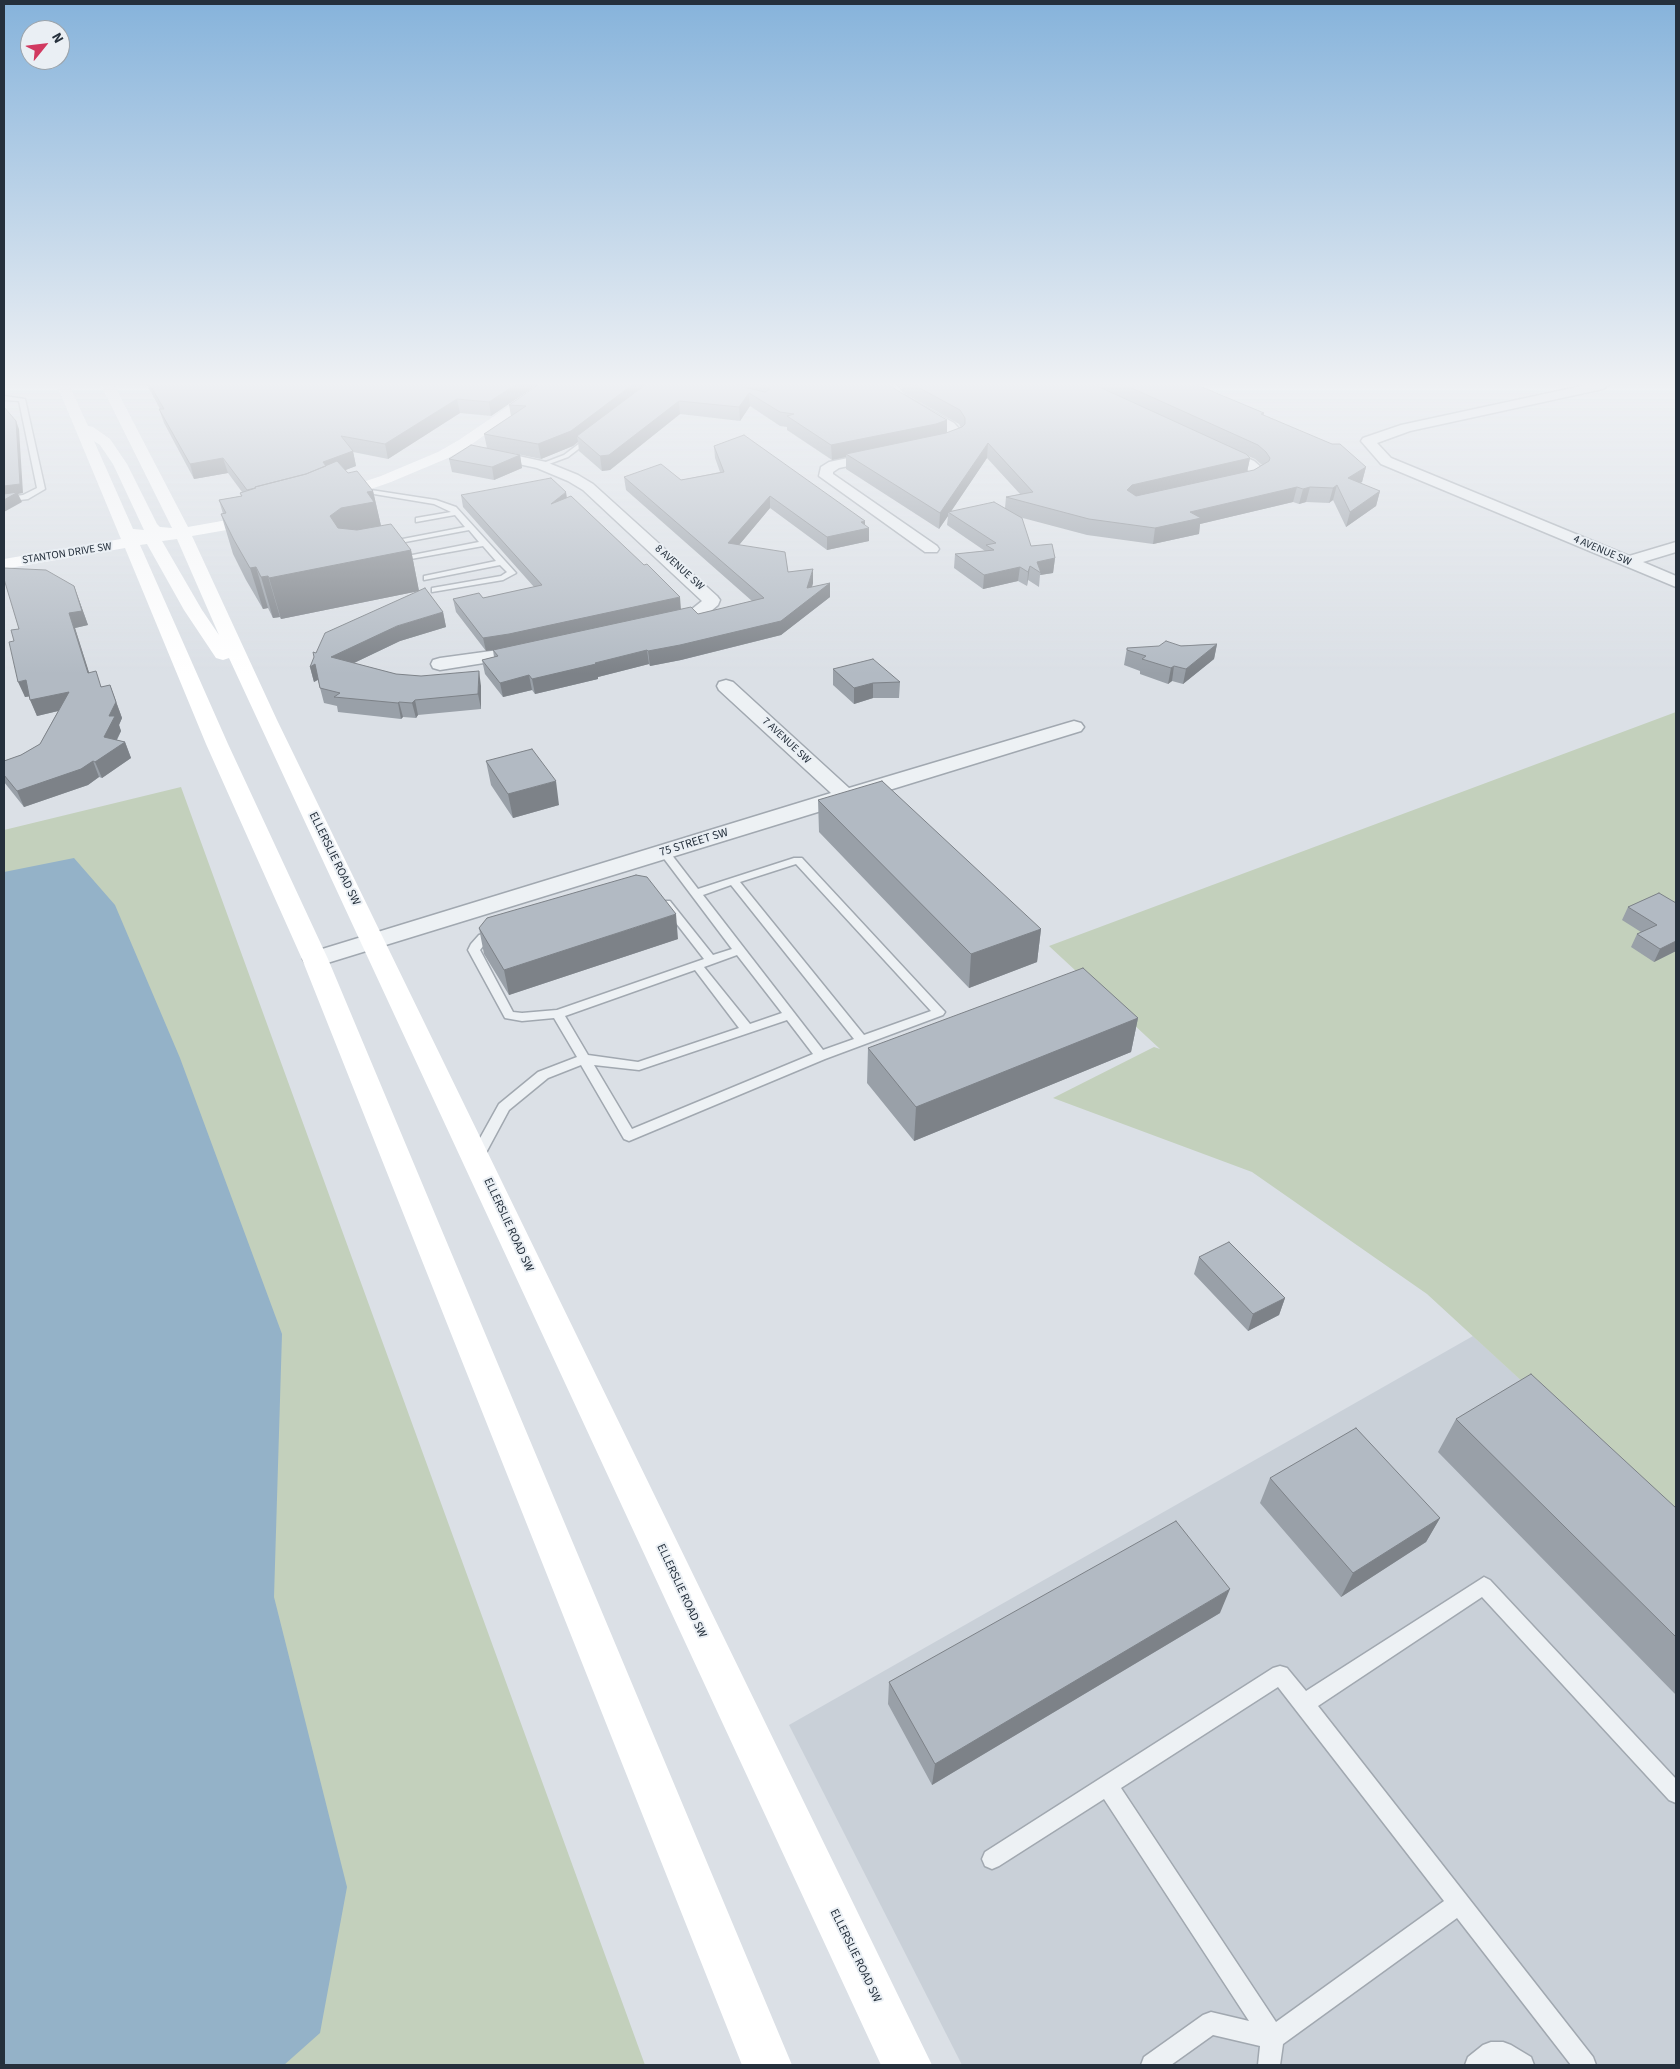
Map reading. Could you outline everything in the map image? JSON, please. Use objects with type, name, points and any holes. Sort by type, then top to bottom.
[{"type":"main road","points":[[111,482],[140,535],[207,632],[225,656],[248,678]]},
{"type":"main road","name":"ELLERSLIE ROAD SW","points":[[156,482],[180,528],[248,678],[907,2065]]},
{"type":"main road","points":[[318,500],[356,490],[378,482]]},
{"type":"main road","points":[[140,535],[276,510]]},
{"type":"main road","points":[[140,535],[221,753],[316,959],[767,2065]]},
{"type":"main road","name":"STANTON DRIVE SW","points":[[4,553],[140,535]]},
{"type":"main road","name":"STANTON DRIVE SW","points":[[4,564],[140,535]]},
{"type":"street","name":"8 AVENUE SW","points":[[578,482],[600,497],[707,594],[711,600],[709,605],[691,615],[647,625]]},
{"type":"street","points":[[831,482],[931,549]]},
{"type":"street","points":[[1217,486],[1238,482]]},
{"type":"street","name":"4 AVENUE SW","points":[[1435,482],[1676,582]]},
{"type":"street","points":[[1628,562],[1676,547]]},
{"type":"street","points":[[440,664],[512,655],[547,647]]},
{"type":"street","name":"7 AVENUE SW","points":[[726,686],[846,796]]},
{"type":"street","name":"75 STREET SW","points":[[316,959],[1074,728]]},
{"type":"lane","points":[[4,500],[25,497],[41,489],[40,482]]},
{"type":"lane","points":[[356,490],[436,502],[456,513],[512,573],[503,578],[435,590]]},
{"type":"lane","points":[[419,520],[456,513]]},
{"type":"lane","points":[[374,547],[470,528]]},
{"type":"lane","points":[[386,562],[484,543]]},
{"type":"lane","points":[[427,578],[501,562]]},
{"type":"lane","points":[[664,852],[821,1056]]},
{"type":"lane","points":[[558,1014],[628,1136],[821,1056],[939,1012],[798,860],[696,893]]},
{"type":"lane","points":[[733,881],[862,1041]]},
{"type":"lane","points":[[660,897],[711,960]]},
{"type":"lane","points":[[510,930],[483,938],[474,950],[509,1015],[522,1017],[558,1014],[740,950]]},
{"type":"lane","points":[[697,965],[747,1029]]},
{"type":"lane","points":[[476,1158],[504,1107],[543,1075],[584,1058],[639,1066],[790,1015]]},
{"type":"lane","points":[[1304,1704],[1484,1586],[1676,1793]]},
{"type":"lane","points":[[992,1859],[1280,1675],[1585,2065]]},
{"type":"lane","points":[[1108,1785],[1273,2038],[1270,2065]]},
{"type":"lane","points":[[1152,2065],[1211,2023],[1273,2038],[1459,1903]]},
{"type":"lane","points":[[1476,2065],[1491,2053],[1503,2053],[1523,2065]]},
{"type":"shaded area","points":[[1473,1336],[1676,1523],[1676,2065],[962,2065],[789,1725]]},
{"type":"green space","points":[[1676,712],[1676,1523],[1427,1294],[1252,1172],[1053,1098],[1154,1047],[1160,1049],[1049,946]]},
{"type":"green space","points":[[181,787],[645,2065],[4,2065],[4,830]]},
{"type":"water","points":[[74,858],[115,905],[180,1058],[282,1334],[274,1597],[347,1887],[320,2033],[284,2065],[4,2065],[4,872]]},
{"type":"building","points":[[4,482],[20,482],[20,484],[4,486]]},
{"type":"building","points":[[241,482],[276,482],[255,487],[247,490]]},
{"type":"building","points":[[276,482],[365,482],[373,491],[367,492],[374,502],[341,508],[330,516],[338,528],[357,530],[391,524],[411,550],[269,578],[268,576],[261,577],[256,567],[250,568],[234,540],[221,514],[226,513],[219,500],[242,496],[240,493]]},
{"type":"building","points":[[532,482],[555,482],[566,492],[551,504],[571,496],[644,565],[647,564],[680,597],[483,638],[453,599],[479,593],[483,598],[542,585],[461,495]]},
{"type":"building","points":[[629,482],[809,482],[865,521],[861,522],[869,528],[827,537],[770,496],[728,543],[785,552],[788,572],[813,569],[807,588],[830,583],[781,621],[680,645],[647,650],[532,679],[529,675],[500,683],[482,660],[498,656],[493,650],[691,607],[698,614],[764,598]]},
{"type":"building","points":[[890,482],[962,482],[940,513]]},
{"type":"building","points":[[1023,482],[1147,482],[1132,485],[1127,490],[1136,496],[1202,482],[1357,482],[1380,491],[1350,512],[1337,485],[1333,488],[1310,487],[1303,489],[1297,487],[1190,512],[1201,518],[1155,528],[1089,519],[1006,497],[1033,492]]},
{"type":"building","points":[[18,492],[4,500],[4,494]]},
{"type":"building","points":[[994,502],[1022,518],[1031,546],[1052,544],[1055,558],[1037,562],[1041,573],[1030,566],[1028,572],[1020,567],[984,575],[955,554],[994,550],[986,545],[996,543],[948,512]]},
{"type":"building","points":[[4,568],[46,570],[74,586],[82,611],[69,613],[88,673],[96,671],[101,687],[110,685],[116,702],[109,716],[115,716],[104,737],[125,742],[81,769],[17,791],[4,775],[4,761],[21,755],[40,744],[69,692],[30,700],[26,680],[18,682],[9,642],[14,641],[11,630],[19,629],[4,579]]},
{"type":"building","points":[[425,588],[443,612],[397,626],[331,657],[396,674],[421,676],[479,671],[478,694],[415,700],[412,703],[398,703],[334,697],[340,693],[320,688],[315,664],[310,667],[314,657],[313,652],[316,653],[325,633]]},
{"type":"building","points":[[1166,641],[1181,646],[1217,644],[1186,669],[1174,666],[1171,668],[1142,659],[1146,656],[1127,650],[1127,648],[1159,646]]},
{"type":"building","points":[[873,659],[900,682],[873,683],[854,688],[833,669]]},
{"type":"building","points":[[532,749],[556,781],[508,794],[486,761]]},
{"type":"building","points":[[882,781],[1041,929],[971,954],[818,800]]},
{"type":"building","points":[[636,875],[647,877],[676,914],[504,970],[479,928],[487,918]]},
{"type":"building","points":[[1659,893],[1676,903],[1676,941],[1660,949],[1637,934],[1657,925],[1628,907]]},
{"type":"building","points":[[1083,968],[1138,1018],[916,1107],[868,1048]]},
{"type":"building","points":[[1229,1242],[1285,1298],[1253,1314],[1199,1257]]},
{"type":"building","points":[[1531,1374],[1676,1508],[1676,1637],[1456,1419]]},
{"type":"building","points":[[1356,1428],[1440,1518],[1353,1573],[1270,1478]]},
{"type":"building","points":[[1176,1521],[1230,1589],[935,1764],[889,1682]]}]
